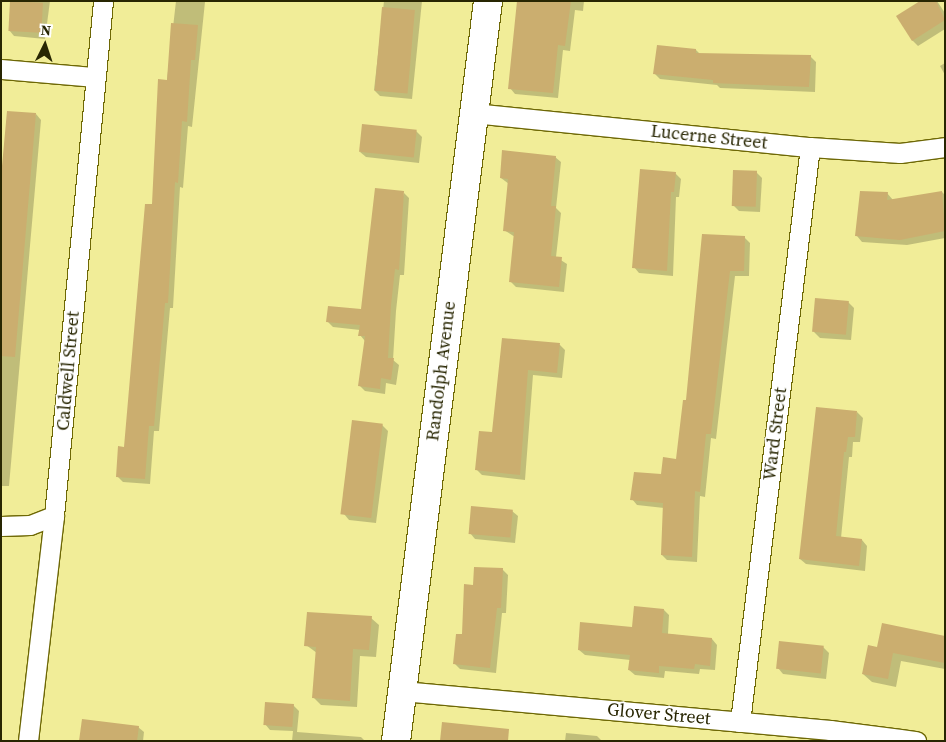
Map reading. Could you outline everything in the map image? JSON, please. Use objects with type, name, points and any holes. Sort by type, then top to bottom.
[{"type":"street","name":"Caldwell Street","points":[[28,741],[54,516],[103,1]]},
{"type":"street","name":"Randolph Avenue","points":[[396,741],[488,1]]},
{"type":"street","points":[[1,70],[95,77]]},
{"type":"street","name":"Lucerne Street","points":[[473,113],[810,147],[900,152],[945,147]]},
{"type":"street","name":"Ward Street","points":[[740,722],[810,147]]},
{"type":"street","points":[[1,526],[30,525],[54,516]]},
{"type":"street","name":"Glover Street","points":[[402,691],[740,722],[916,741]]},
{"type":"building","points":[[10,1],[43,3],[41,33],[8,31]]},
{"type":"building","points":[[517,1],[571,1],[565,46],[558,45],[553,93],[508,89]]},
{"type":"building","points":[[920,1],[936,1],[945,20],[912,41],[896,16]]},
{"type":"building","points":[[382,7],[415,10],[408,94],[375,91]]},
{"type":"building","points":[[171,23],[198,25],[195,60],[191,60],[187,122],[182,121],[178,183],[175,182],[168,303],[165,303],[154,426],[149,426],[145,479],[116,477],[118,446],[124,447],[145,204],[152,204],[158,79],[167,80]]},
{"type":"building","points":[[657,45],[696,49],[696,53],[811,55],[809,87],[713,83],[713,80],[653,74]]},
{"type":"building","points":[[7,111],[36,113],[15,357],[1,356],[1,177]]},
{"type":"building","points":[[362,124],[417,130],[414,158],[359,152]]},
{"type":"building","points":[[502,150],[556,156],[551,206],[556,206],[551,256],[562,257],[559,287],[509,282],[514,232],[503,231],[508,179],[500,178]]},
{"type":"building","points":[[640,169],[676,172],[674,192],[671,192],[667,271],[632,268]]},
{"type":"building","points":[[733,170],[757,171],[756,207],[732,206]]},
{"type":"building","points":[[375,188],[404,191],[399,270],[395,269],[391,305],[388,358],[394,358],[391,380],[381,378],[380,389],[358,386],[365,336],[358,336],[360,325],[326,322],[328,306],[361,309]]},
{"type":"building","points":[[860,191],[888,192],[887,200],[942,191],[945,231],[900,240],[855,236]]},
{"type":"building","points":[[702,234],[745,236],[744,271],[730,271],[711,434],[706,434],[700,492],[695,491],[692,557],[661,555],[663,503],[630,500],[634,472],[661,474],[663,457],[676,459],[683,400],[686,400]]},
{"type":"building","points":[[815,298],[849,301],[846,335],[812,332]]},
{"type":"building","points":[[502,338],[560,343],[557,373],[528,370],[520,475],[475,470],[479,431],[492,432]]},
{"type":"building","points":[[816,407],[857,411],[855,437],[848,437],[846,452],[844,452],[836,536],[862,539],[859,566],[799,559]]},
{"type":"building","points":[[352,420],[383,424],[371,518],[340,514]]},
{"type":"building","points":[[471,506],[513,510],[510,538],[469,534]]},
{"type":"building","points":[[474,567],[503,568],[501,608],[497,608],[490,668],[453,664],[456,634],[462,634],[464,584],[473,585]]},
{"type":"building","points":[[634,606],[664,609],[662,633],[712,638],[710,666],[695,664],[694,669],[659,666],[659,673],[628,670],[630,655],[578,650],[580,622],[632,627]]},
{"type":"building","points":[[307,612],[372,616],[369,650],[353,649],[350,701],[312,698],[316,647],[304,646]]},
{"type":"building","points":[[882,623],[945,636],[945,663],[893,653],[888,679],[862,674],[868,645],[877,647]]},
{"type":"building","points":[[779,641],[824,646],[821,674],[776,669]]},
{"type":"building","points":[[265,702],[294,704],[292,727],[263,725]]},
{"type":"building","points":[[82,719],[139,726],[137,741],[79,741]]},
{"type":"building","points":[[442,722],[509,729],[508,741],[440,741]]}]
